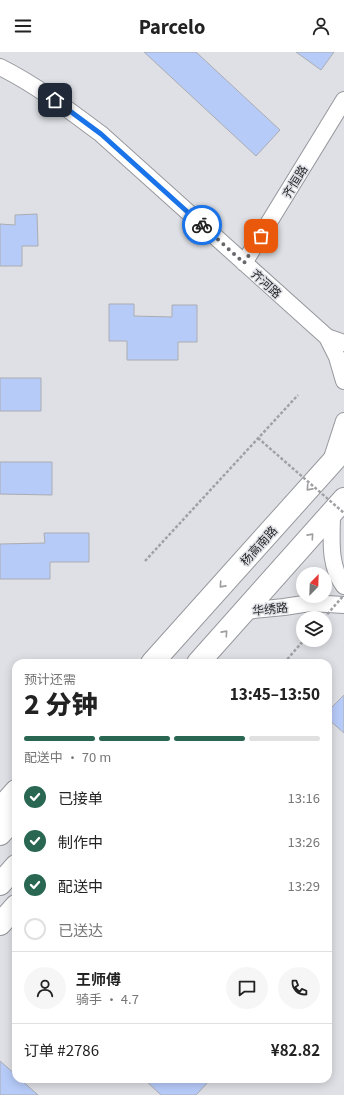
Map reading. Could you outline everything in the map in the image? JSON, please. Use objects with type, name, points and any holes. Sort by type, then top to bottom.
[{"type":"main road","name":"杨高南路","points":[[156,659],[344,448]]},
{"type":"main road","points":[[202,659],[340,508]]},
{"type":"main road","name":"杨高南路","points":[[147,659],[172,642]]},
{"type":"main road","points":[[0,809],[12,796]]},
{"type":"main road","points":[[0,834],[12,820]]},
{"type":"main road","points":[[0,884],[12,870]]},
{"type":"main road","points":[[0,924],[12,910]]},
{"type":"street","name":"齐河路","points":[[0,67],[46,94],[96,130],[327,337],[337,357],[344,380]]},
{"type":"street","name":"齐恒路","points":[[244,263],[344,100]]},
{"type":"street","name":"齐河路","points":[[327,337],[344,343]]},
{"type":"street","points":[[330,465],[344,421]]},
{"type":"street","points":[[340,508],[332,560],[339,580],[344,586]]},
{"type":"street","name":"华绣路","points":[[245,611],[310,603],[344,605]]},
{"type":"path","points":[[145,561],[298,394]]},
{"type":"path","points":[[258,438],[340,508]]},
{"type":"path","points":[[330,611],[344,595]]},
{"type":"path","points":[[287,659],[298,647]]},
{"type":"building","points":[[144,52],[196,52],[280,130],[256,156]]},
{"type":"building","points":[[296,52],[334,52],[321,70]]},
{"type":"building","points":[[37,214],[38,246],[22,246],[22,266],[0,266],[0,224],[15,225],[15,215]]},
{"type":"building","points":[[109,304],[134,304],[134,316],[172,317],[172,305],[197,305],[197,342],[178,342],[178,360],[127,360],[127,341],[109,341]]},
{"type":"building","points":[[0,378],[41,378],[41,411],[0,411]]},
{"type":"building","points":[[0,462],[52,462],[52,495],[0,494]]},
{"type":"building","points":[[44,533],[89,533],[89,562],[50,562],[50,579],[0,579],[0,544],[45,543]]},
{"type":"building","points":[[344,695],[344,733],[332,722],[332,707]]},
{"type":"building","points":[[0,1061],[12,1072],[12,1083],[24,1083],[38,1095],[0,1095]]},
{"type":"building","points":[[148,1083],[207,1083],[196,1095],[161,1095]]},
{"type":"way so far","points":[[202,225],[244,263],[261,236]]},
{"type":"route","points":[[55,100],[101,134],[202,225]]}]
